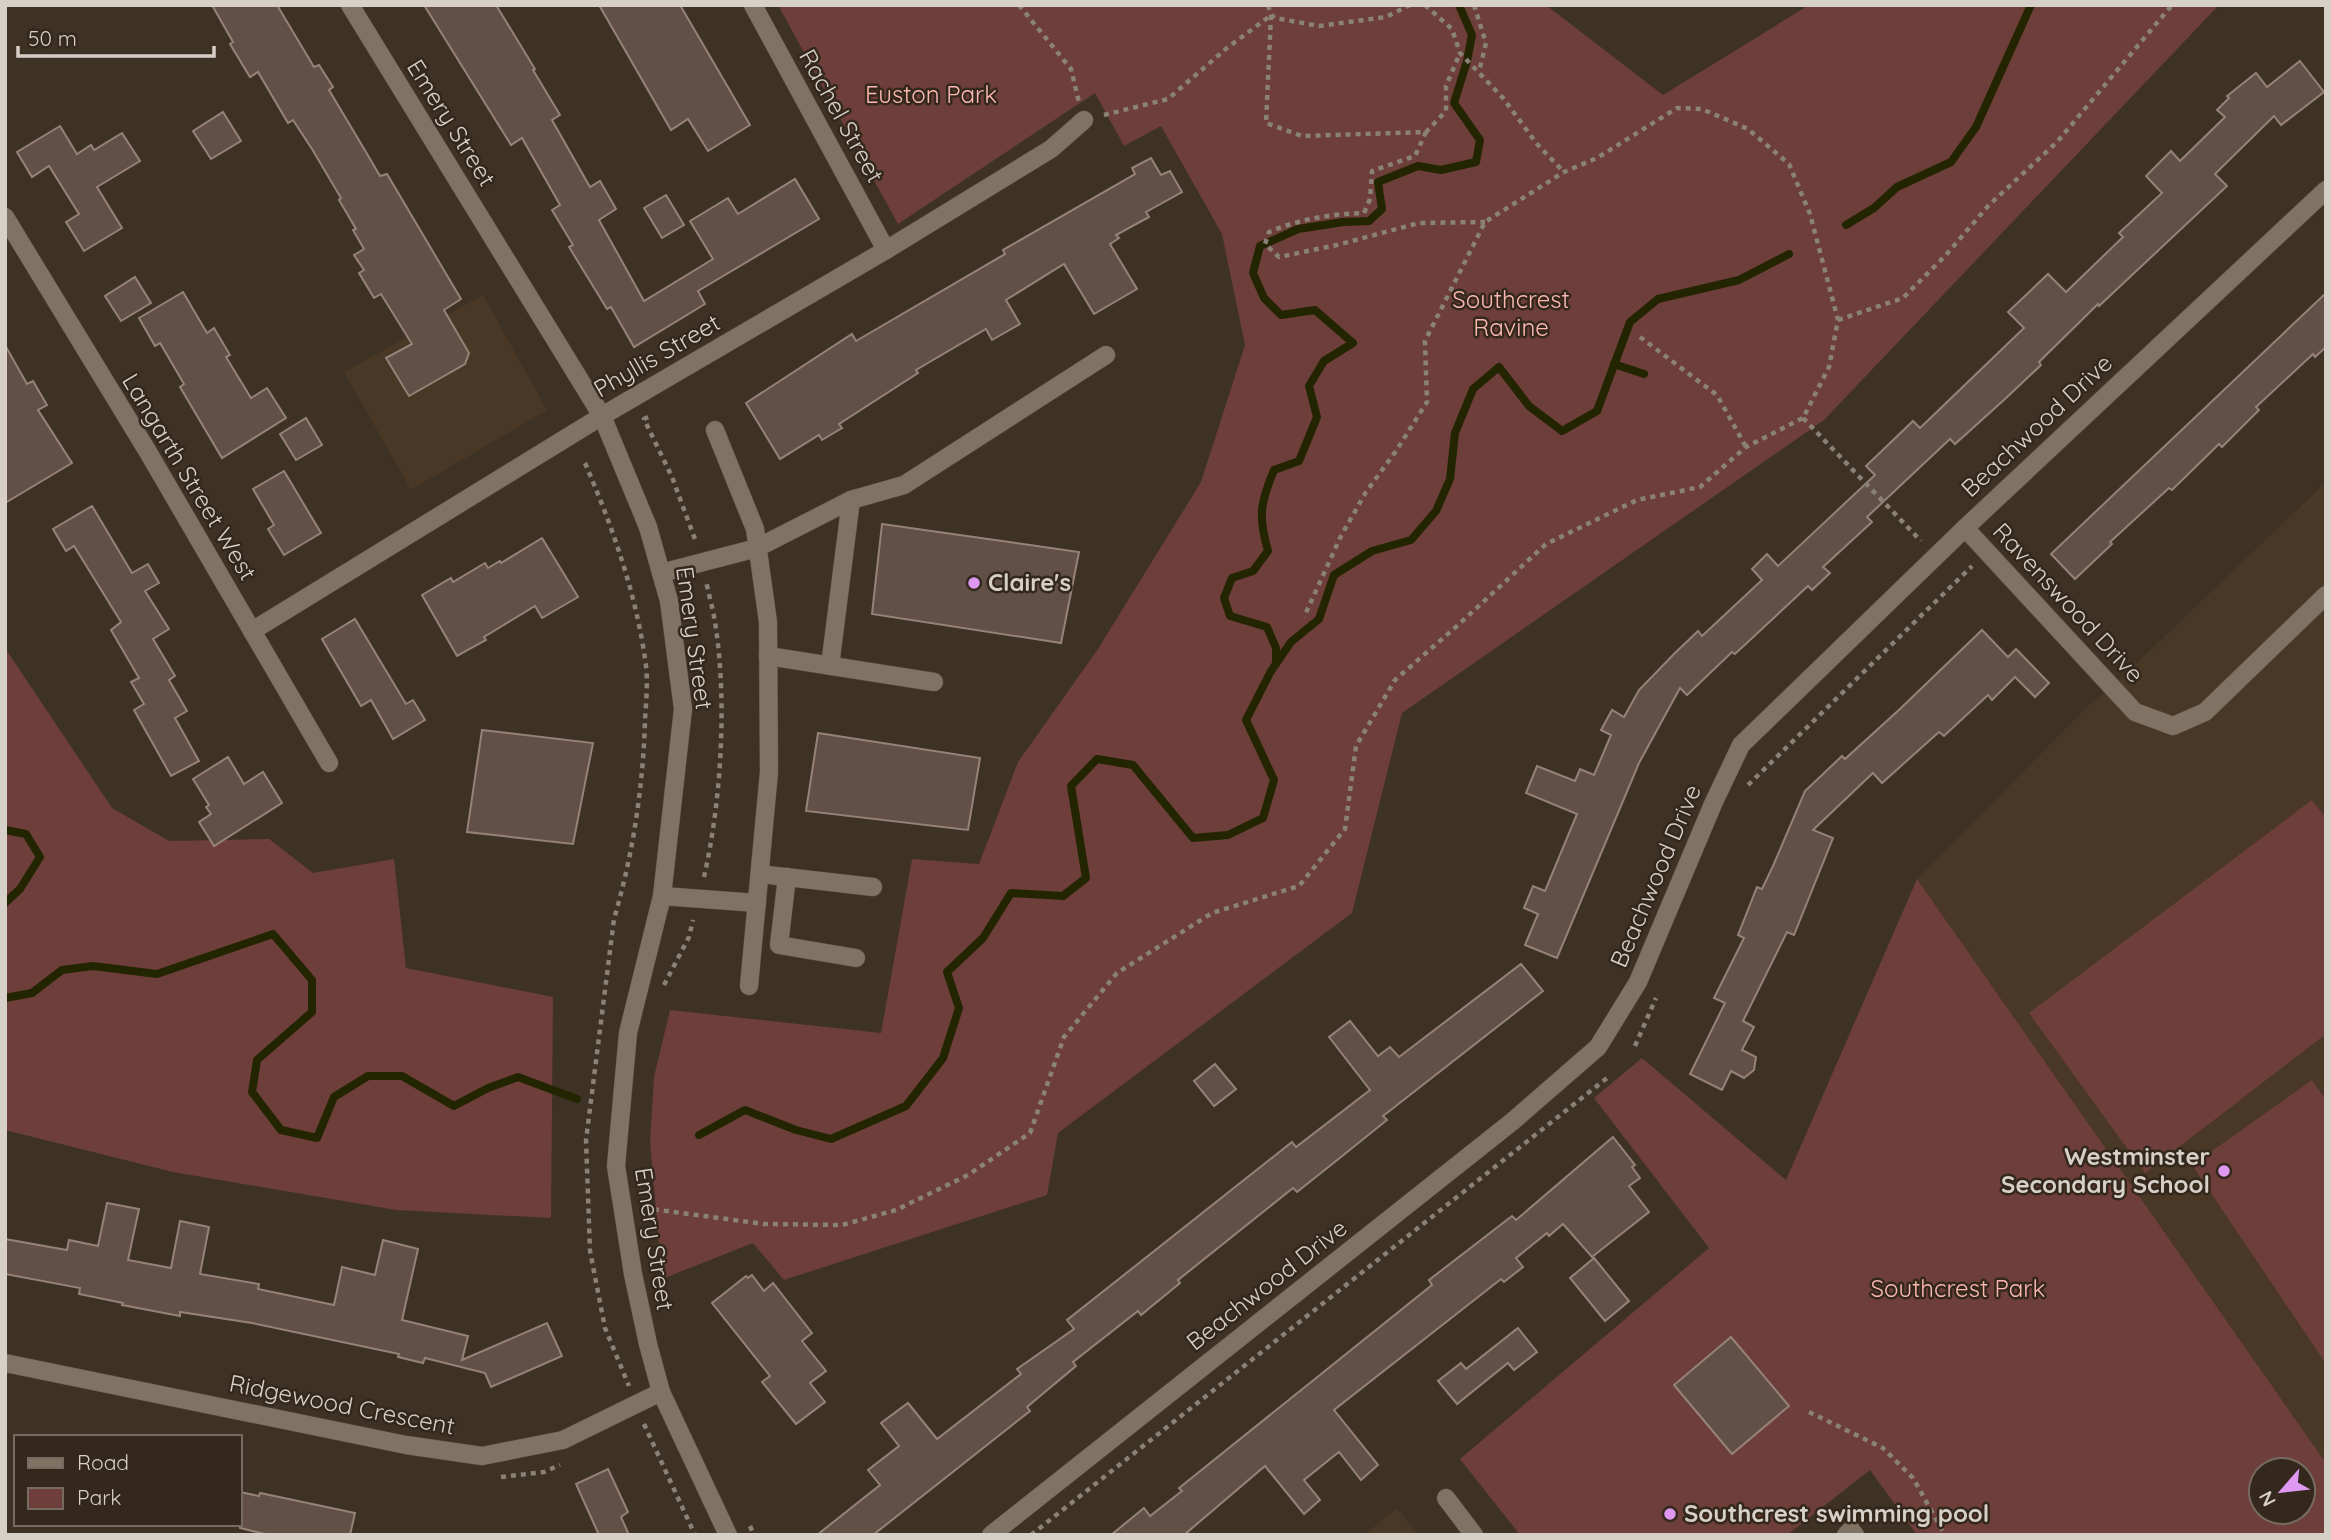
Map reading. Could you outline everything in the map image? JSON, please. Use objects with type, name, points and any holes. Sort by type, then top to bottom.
[{"type":"street","name":"Emery Street","points":[[350,5],[602,416],[648,527],[668,601],[683,709],[662,896],[628,1033],[616,1166],[633,1274],[661,1392],[728,1535]]},
{"type":"street","name":"Rachel Street","points":[[753,5],[886,250]]},
{"type":"street","name":"Phyllis Street","points":[[252,631],[602,416],[886,250],[1051,149],[1084,120]]},
{"type":"street","name":"Beachwood Drive","points":[[991,1535],[1513,1121],[1598,1047],[1638,982],[1713,804],[1741,745],[1965,527],[2326,190]]},
{"type":"street","name":"Langarth Street West","points":[[5,216],[148,452],[329,763]]},
{"type":"street","points":[[661,573],[757,548],[851,500],[904,485],[1106,355]]},
{"type":"street","points":[[715,430],[755,529],[768,622],[769,772],[749,986]]},
{"type":"street","points":[[830,666],[851,500]]},
{"type":"street","name":"Ravenswood Drive","points":[[1965,527],[2135,712],[2173,726],[2206,712],[2326,595]]},
{"type":"street","points":[[768,656],[934,682]]},
{"type":"street","points":[[760,874],[873,887]]},
{"type":"street","points":[[787,877],[779,945],[856,958]]},
{"type":"street","points":[[662,896],[757,903]]},
{"type":"street","name":"Ridgewood Crescent","points":[[5,1363],[406,1445],[482,1456],[563,1440],[661,1392]]},
{"type":"street","points":[[1447,1498],[1474,1535]]},
{"type":"street","points":[[1846,1535],[1852,1530],[1855,1535]]},
{"type":"path","points":[[1019,5],[1071,69],[1084,120],[1168,99],[1227,48],[1271,15]]},
{"type":"path","points":[[1268,5],[1271,15],[1266,123],[1302,136],[1426,132]]},
{"type":"path","points":[[1271,15],[1318,26],[1386,17],[1409,5]]},
{"type":"path","points":[[1425,5],[1452,29],[1460,53],[1503,98],[1537,145],[1563,172]]},
{"type":"path","points":[[1474,5],[1486,43],[1479,73]]},
{"type":"path","points":[[1838,320],[1903,298],[1945,256],[1989,205],[2057,142],[2172,5]]},
{"type":"path","points":[[1460,53],[1446,86],[1446,111],[1426,132],[1415,156],[1372,171],[1370,199],[1364,213],[1329,214],[1292,222],[1269,232],[1265,244],[1279,257],[1419,223],[1485,222]]},
{"type":"path","points":[[646,1219],[644,1208],[764,1224],[842,1225],[897,1210],[968,1175],[1030,1133],[1064,1037],[1117,973],[1212,913],[1299,886],[1345,829],[1356,746],[1395,680],[1546,544],[1637,500],[1700,486],[1746,447],[1803,418],[1829,367],[1838,320],[1810,214],[1789,164],[1748,129],[1702,109],[1677,108],[1597,158],[1563,172],[1485,222],[1425,341],[1427,402],[1366,492],[1341,536],[1304,617]]},
{"type":"path","points":[[1640,337],[1717,395],[1746,447]]},
{"type":"path","points":[[656,412],[644,419],[672,477],[702,562],[716,629],[722,751],[709,857],[699,899],[689,937],[663,987]]},
{"type":"path","points":[[1803,418],[1924,544]]},
{"type":"path","points":[[1744,795],[1749,783],[1986,551]]},
{"type":"path","points":[[1635,1046],[1657,996]]},
{"type":"path","points":[[1031,1535],[1607,1079]]},
{"type":"path","points":[[1809,1412],[1884,1448],[1913,1478],[1945,1535]]},
{"type":"path","points":[[749,1523],[754,1535]]},
{"type":"shaded area","points":[[483,295],[547,410],[411,490],[344,372]]},
{"type":"shaded area","name":"Westminster Secondary School","points":[[2326,482],[2326,1463],[1917,879],[2088,706],[2121,678]]},
{"type":"shaded area","points":[[1397,1508],[1419,1535],[1364,1535]]},
{"type":"green space","name":"Southcrest Ravine","points":[[778,5],[1546,5],[1663,95],[1809,5],[2219,5],[1824,420],[1402,713],[1352,913],[1058,1133],[1047,1195],[784,1280],[753,1243],[662,1279],[650,1141],[654,1077],[670,1010],[881,1033],[912,859],[979,864],[1018,762],[1098,649],[1201,482],[1245,345],[1222,234],[1161,126],[1124,146],[1095,93],[898,224]]},
{"type":"green space","points":[[5,648],[112,808],[169,841],[269,839],[313,873],[394,859],[406,968],[553,997],[551,1218],[396,1210],[173,1172],[5,1130]]},
{"type":"green space","points":[[2312,800],[2326,818],[2326,1034],[2145,1173],[2029,1013]]},
{"type":"green space","name":"Southcrest Park","points":[[1917,879],[2326,1463],[2326,1535],[1917,1535],[1870,1470],[1787,1535],[1520,1535],[1460,1459],[1709,1248],[1594,1098],[1642,1058],[1786,1180]]},
{"type":"green space","points":[[2312,1080],[2326,1100],[2326,1364],[2192,1165]]},
{"type":"building","points":[[212,5],[277,5],[314,67],[319,65],[333,87],[329,90],[380,176],[387,174],[461,299],[444,310],[469,353],[465,364],[409,396],[386,358],[412,344],[381,294],[374,298],[359,273],[364,270],[354,255],[364,249],[339,200],[341,198],[293,120],[288,123],[258,72],[250,77],[230,44],[233,42]]},
{"type":"building","points":[[424,5],[496,5],[560,115],[552,120],[590,187],[600,181],[616,209],[599,220],[644,301],[713,259],[690,221],[728,198],[738,214],[795,179],[819,219],[698,291],[705,304],[634,347],[611,307],[607,309],[569,247],[573,245],[552,210],[560,205],[522,138],[511,145]]},
{"type":"building","points":[[599,5],[680,5],[750,125],[708,151],[688,119],[671,130]]},
{"type":"building","points":[[2300,61],[2324,92],[2281,125],[2274,116],[2215,174],[2227,186],[2099,306],[2098,304],[2005,399],[1955,444],[1950,439],[1867,517],[1872,522],[1823,567],[1830,573],[1812,590],[1808,586],[1687,695],[1680,688],[1639,763],[1557,958],[1525,945],[1538,914],[1524,908],[1533,886],[1545,891],[1577,814],[1526,793],[1537,766],[1575,781],[1580,769],[1594,775],[1611,735],[1601,730],[1612,710],[1624,717],[1639,690],[1674,654],[1698,631],[1702,636],[1762,580],[1752,569],[1767,554],[1778,566],[1875,475],[1866,466],[1913,421],[1920,428],[2024,328],[2008,312],[2048,274],[2066,292],[2123,237],[2119,233],[2162,193],[2146,176],[2171,151],[2180,161],[2225,117],[2217,110],[2229,98],[2227,96],[2256,73],[2267,87]]},
{"type":"building","points":[[223,112],[241,141],[211,159],[193,131]]},
{"type":"building","points":[[60,126],[77,154],[91,145],[94,150],[122,133],[140,161],[97,187],[122,228],[84,251],[66,222],[79,214],[49,166],[32,177],[17,152]]},
{"type":"building","points":[[1151,158],[1161,175],[1170,171],[1182,192],[1146,212],[1149,217],[1116,235],[1119,238],[1110,244],[1137,289],[1094,314],[1064,264],[1006,300],[1020,324],[992,340],[986,329],[916,370],[918,373],[839,424],[842,428],[822,440],[819,435],[780,459],[746,403],[852,334],[856,341],[1005,254],[1003,250],[1135,174],[1132,168]]},
{"type":"building","points":[[666,195],[684,225],[662,238],[644,208]]},
{"type":"building","points":[[135,277],[151,303],[121,321],[105,296]]},
{"type":"building","points":[[183,292],[207,333],[214,328],[230,355],[226,357],[251,398],[267,388],[286,418],[222,458],[180,387],[184,384],[160,343],[155,346],[139,318]]},
{"type":"building","points":[[2326,293],[2326,347],[2315,357],[2313,354],[2256,407],[2259,410],[2222,447],[2219,444],[2172,490],[2169,488],[2110,542],[2112,544],[2075,579],[2051,554]]},
{"type":"building","points":[[5,345],[27,384],[33,381],[47,405],[38,410],[72,463],[5,503]]},
{"type":"building","points":[[306,418],[322,445],[296,460],[280,434]]},
{"type":"building","points":[[284,471],[321,533],[284,555],[268,529],[274,525],[253,489]]},
{"type":"building","points":[[92,506],[132,573],[148,564],[159,583],[145,591],[169,629],[153,639],[175,676],[169,680],[187,711],[175,718],[199,761],[171,776],[134,710],[144,704],[131,682],[139,678],[111,630],[121,622],[74,546],[66,551],[53,529]]},
{"type":"building","name":"Claire's","points":[[882,524],[1079,552],[1061,643],[872,614]]},
{"type":"building","points":[[542,538],[578,597],[542,618],[535,606],[484,637],[486,640],[457,656],[422,595],[451,578],[453,582],[485,563],[488,568],[500,561],[501,563]]},
{"type":"building","points":[[355,619],[406,704],[413,700],[425,720],[393,739],[371,700],[361,706],[322,639]]},
{"type":"building","points":[[1982,630],[2008,657],[2016,649],[2049,683],[2035,697],[2015,677],[1992,700],[1988,695],[1944,736],[1939,732],[1882,783],[1873,773],[1813,830],[1833,838],[1794,935],[1787,932],[1743,1021],[1754,1027],[1742,1050],[1756,1057],[1754,1070],[1744,1078],[1731,1071],[1722,1090],[1690,1074],[1725,1003],[1714,998],[1744,938],[1738,935],[1757,887],[1762,889],[1805,791],[1842,756],[1845,759]]},
{"type":"building","points":[[482,730],[593,743],[573,844],[467,832]]},
{"type":"building","points":[[818,733],[980,758],[968,830],[806,811]]},
{"type":"building","points":[[228,757],[244,784],[263,772],[282,803],[214,846],[199,822],[211,814],[206,807],[209,805],[193,779]]},
{"type":"building","points":[[1521,964],[1543,991],[1383,1116],[1387,1120],[1297,1192],[1293,1188],[1178,1280],[1180,1283],[1141,1315],[1138,1311],[1073,1362],[1076,1366],[1027,1407],[1030,1411],[873,1535],[817,1535],[880,1485],[868,1470],[899,1446],[881,1423],[908,1403],[937,1439],[1021,1374],[1017,1369],[1074,1329],[1067,1320],[1292,1142],[1296,1147],[1370,1090],[1329,1037],[1350,1021],[1378,1056],[1390,1047],[1399,1057]]},
{"type":"building","points":[[1215,1064],[1236,1089],[1214,1106],[1194,1081]]},
{"type":"building","points":[[1613,1137],[1635,1165],[1632,1167],[1640,1178],[1629,1186],[1649,1212],[1592,1257],[1563,1224],[1549,1236],[1547,1233],[1516,1258],[1523,1267],[1504,1282],[1501,1279],[1334,1410],[1378,1465],[1361,1480],[1339,1452],[1304,1480],[1320,1500],[1304,1514],[1265,1466],[1184,1535],[1111,1535],[1144,1508],[1150,1516],[1182,1491],[1179,1488],[1432,1285],[1429,1280],[1512,1216],[1516,1220]]},
{"type":"building","points":[[107,1203],[139,1209],[128,1260],[171,1268],[180,1221],[209,1227],[200,1274],[259,1284],[258,1289],[334,1305],[342,1267],[375,1275],[383,1240],[418,1249],[402,1320],[468,1336],[462,1360],[547,1323],[562,1356],[491,1387],[485,1373],[425,1358],[423,1363],[398,1357],[399,1354],[252,1323],[180,1312],[180,1316],[122,1305],[123,1303],[79,1294],[80,1288],[5,1274],[5,1239],[67,1250],[69,1240],[98,1246]]},
{"type":"building","points":[[1594,1258],[1629,1301],[1605,1321],[1570,1278]]},
{"type":"building","points":[[752,1275],[764,1291],[773,1283],[812,1333],[802,1341],[826,1371],[810,1383],[825,1402],[796,1424],[762,1382],[770,1376],[712,1303],[746,1276],[748,1278]]},
{"type":"building","points":[[1518,1328],[1537,1352],[1514,1370],[1508,1363],[1457,1404],[1438,1381],[1461,1363],[1466,1369]]},
{"type":"building","points":[[1731,1337],[1789,1406],[1732,1454],[1674,1385]]},
{"type":"building","points":[[608,1469],[628,1512],[621,1517],[629,1535],[599,1535],[576,1484]]},
{"type":"building","points":[[242,1492],[259,1496],[260,1493],[355,1513],[350,1535],[269,1535],[240,1528]]},
{"type":"waterway","points":[[1276,663],[1276,648],[1267,627],[1230,616],[1224,598],[1232,578],[1253,571],[1268,551],[1262,519],[1263,501],[1274,470],[1299,461],[1317,417],[1309,386],[1324,361],[1353,343],[1315,310],[1281,315],[1264,298],[1253,273],[1260,246],[1298,229],[1369,221],[1382,209],[1378,182],[1418,166],[1441,170],[1476,162],[1480,140],[1454,103],[1472,35],[1459,5]]},
{"type":"waterway","points":[[1846,225],[1874,208],[1897,187],[1951,162],[1976,127],[2031,5]]},
{"type":"waterway","points":[[699,1135],[745,1110],[796,1130],[831,1139],[906,1106],[943,1058],[959,1008],[947,972],[983,938],[1011,893],[1063,896],[1086,878],[1071,786],[1097,759],[1133,765],[1193,838],[1228,835],[1263,818],[1274,780],[1246,720],[1271,671],[1291,642],[1319,619],[1334,575],[1372,551],[1411,540],[1436,511],[1450,479],[1455,433],[1473,389],[1499,367],[1529,406],[1562,431],[1597,411],[1630,322],[1658,299],[1739,280],[1789,254]]},
{"type":"waterway","points":[[1614,364],[1644,374]]},
{"type":"waterway","points":[[5,830],[26,834],[40,857],[20,889],[5,903]]},
{"type":"waterway","points":[[5,998],[32,993],[62,970],[93,966],[157,974],[273,934],[312,980],[312,1012],[257,1060],[252,1092],[281,1130],[317,1138],[334,1097],[368,1076],[402,1076],[454,1106],[488,1088],[518,1077],[577,1099]]},
{"type":"place","name":"Claire's","points":[[974,583]]},
{"type":"place","name":"Westminster Secondary School","points":[[2224,1171]]},
{"type":"place","name":"Southcrest swimming pool","points":[[1670,1514]]},
{"type":"park label","name":"Euston Park","points":[[931,95]]}]
